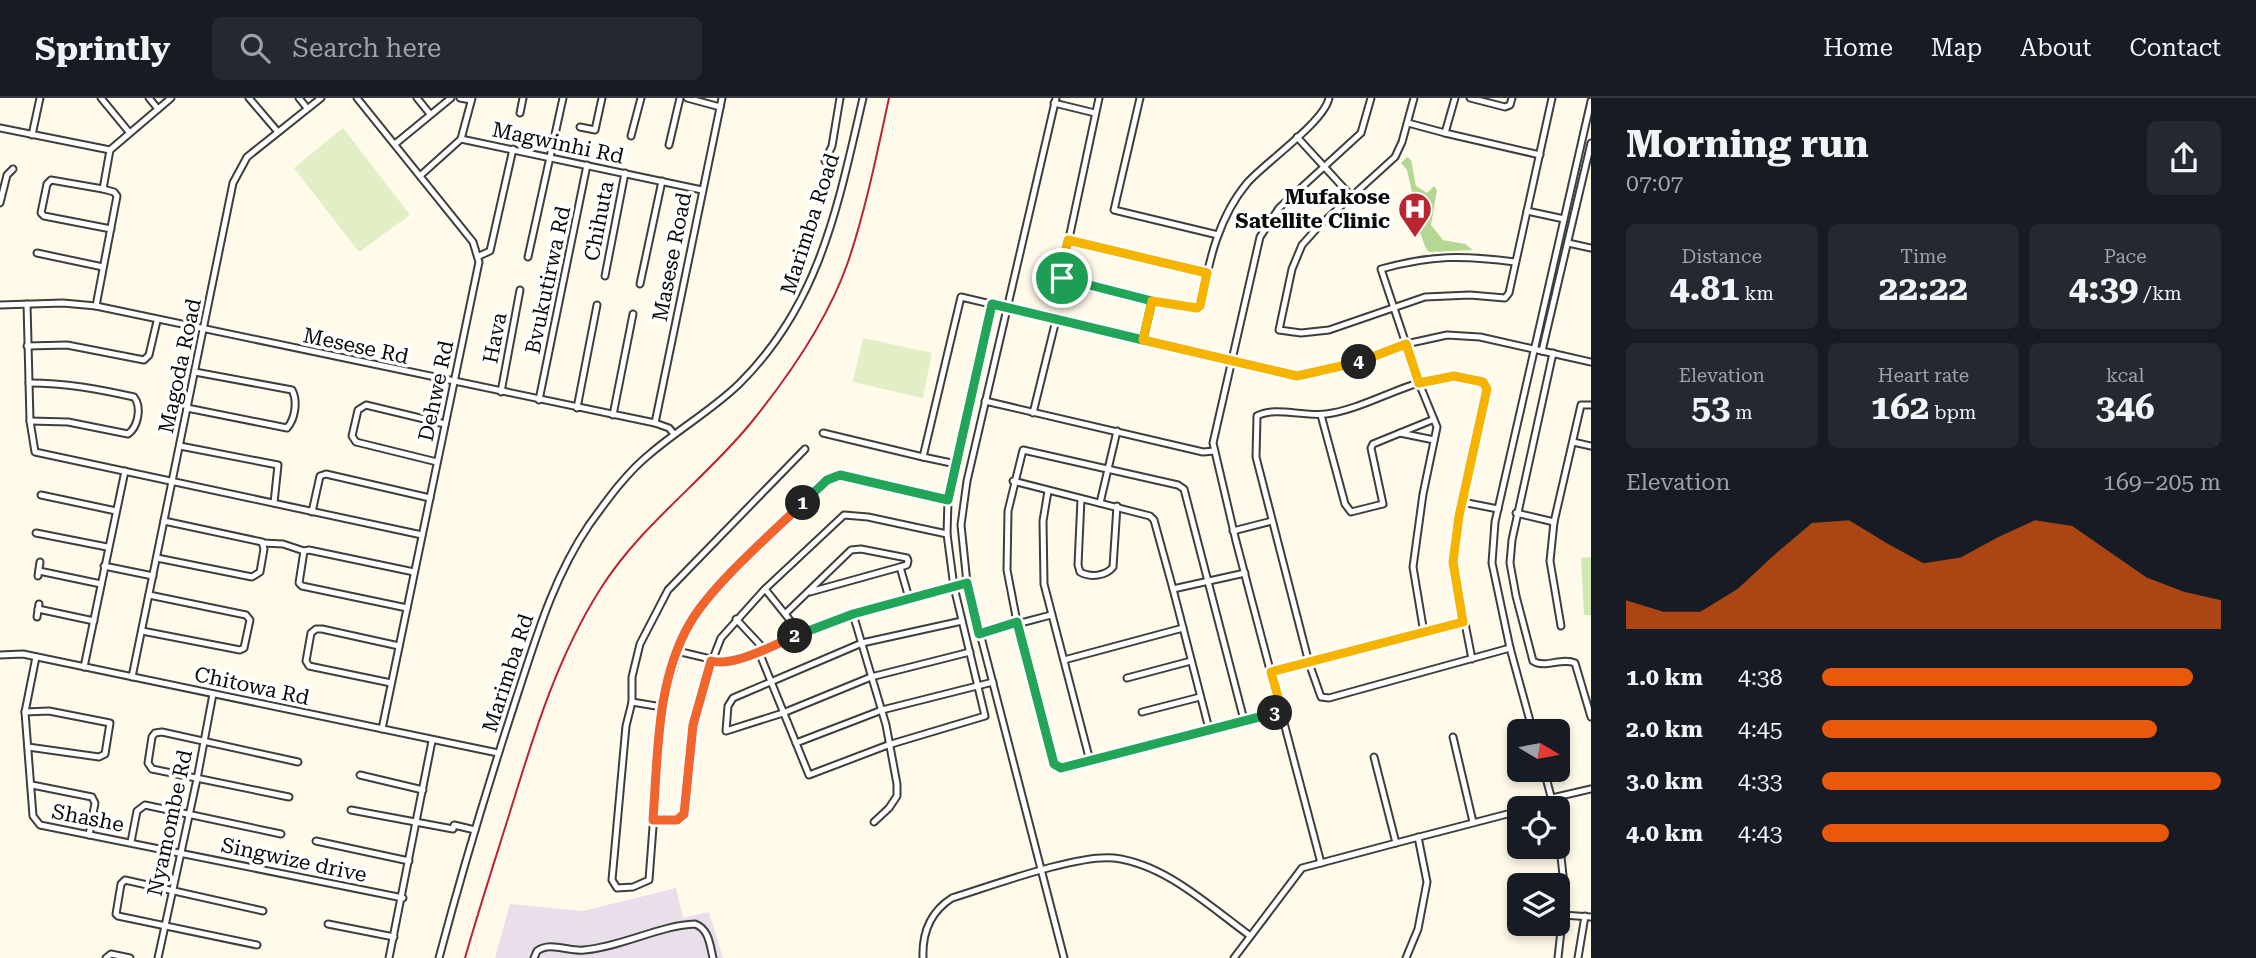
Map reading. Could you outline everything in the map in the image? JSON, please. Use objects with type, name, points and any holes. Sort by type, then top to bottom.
[{"type":"street","points":[[32,135],[40,98]]},
{"type":"street","points":[[101,98],[129,132]]},
{"type":"street","points":[[149,98],[158,109]]},
{"type":"street","points":[[103,189],[110,150],[171,98]]},
{"type":"street","points":[[249,98],[278,132]]},
{"type":"street","points":[[299,98],[307,108]]},
{"type":"street","name":"Magoda Road","points":[[132,677],[233,183],[243,162],[321,98]]},
{"type":"street","points":[[357,98],[473,242],[479,256]]},
{"type":"street","points":[[417,98],[430,114]]},
{"type":"street","points":[[395,144],[451,98]]},
{"type":"street","points":[[460,98],[471,99],[461,139]]},
{"type":"street","points":[[520,113],[523,98]]},
{"type":"street","points":[[528,257],[563,98]]},
{"type":"street","points":[[580,127],[595,130],[602,98]]},
{"type":"street","points":[[631,136],[641,98]]},
{"type":"street","points":[[669,145],[680,98]]},
{"type":"street","points":[[687,98],[720,107]]},
{"type":"street","name":"Masese Road","points":[[655,423],[722,98]]},
{"type":"street","points":[[825,161],[832,146],[840,98]]},
{"type":"street","name":"Marimba Road","points":[[674,434],[741,382],[798,308],[821,253],[838,202],[863,98]]},
{"type":"street","points":[[1099,98],[1060,273],[1062,278],[1152,301],[1197,308],[1200,306],[1218,235],[1230,210],[1247,183],[1324,111],[1329,98]]},
{"type":"street","points":[[1140,98],[1114,211],[1218,235]]},
{"type":"street","points":[[1321,863],[1233,531],[1214,452],[1214,433],[1260,237],[1279,208],[1363,130],[1371,98]]},
{"type":"street","points":[[1413,98],[1408,123],[1395,157],[1319,226],[1302,245],[1292,269],[1279,330],[1301,333],[1329,330],[1425,297],[1443,295],[1502,299],[1509,293],[1552,98]]},
{"type":"street","points":[[1446,133],[1455,98]]},
{"type":"street","points":[[1470,98],[1508,107],[1513,98]]},
{"type":"street","points":[[1064,958],[967,583],[961,515],[1055,101],[1096,113]]},
{"type":"street","points":[[1529,719],[1510,648],[1492,563],[1498,509],[1591,101]]},
{"type":"street","points":[[1408,123],[1540,155]]},
{"type":"street","points":[[0,128],[110,150]]},
{"type":"street","points":[[1297,136],[1352,197]]},
{"type":"street","name":"Magwinhi Rd","points":[[421,175],[461,139],[702,190]]},
{"type":"street","points":[[1542,351],[1591,143]]},
{"type":"street","name":"Dehwe Rd","points":[[382,729],[479,256],[490,251],[513,149]]},
{"type":"street","name":"Bvukutirwa Rd","points":[[539,400],[587,165]]},
{"type":"street","points":[[0,204],[7,174],[13,169]]},
{"type":"street","name":"Chihuta","points":[[605,276],[625,173]]},
{"type":"street","points":[[96,306],[103,267],[111,229],[117,196],[114,192],[103,189],[51,180],[47,184],[41,213],[44,216],[111,229]]},
{"type":"street","points":[[640,284],[662,181]]},
{"type":"street","points":[[1527,211],[1564,219]]},
{"type":"street","points":[[1068,240],[1207,273]]},
{"type":"street","points":[[1567,243],[1591,248]]},
{"type":"street","points":[[37,253],[103,267]]},
{"type":"street","points":[[1424,633],[1413,567],[1423,494],[1437,427],[1432,420],[1381,269],[1434,257],[1474,256],[1515,262]]},
{"type":"street","name":"Hava","points":[[501,392],[520,290]]},
{"type":"street","points":[[923,457],[961,297],[1297,376],[1348,366],[1406,344],[1447,335],[1463,335],[1591,362]]},
{"type":"street","points":[[1143,340],[1152,301]]},
{"type":"street","name":"Mesese Rd","points":[[0,305],[63,303],[96,306],[157,321],[655,423],[669,428],[674,434]]},
{"type":"street","points":[[27,304],[30,421],[35,452],[422,535]]},
{"type":"street","points":[[736,619],[761,650],[806,773],[810,776],[888,745],[985,716],[954,587],[947,534],[948,500],[992,304]]},
{"type":"street","points":[[577,408],[597,305]]},
{"type":"street","points":[[614,415],[633,314]]},
{"type":"street","points":[[1033,412],[1056,320]]},
{"type":"street","points":[[27,346],[67,345],[144,360],[149,355],[157,321]]},
{"type":"street","points":[[1553,354],[1516,513],[1510,563],[1521,620],[1533,661],[1541,664],[1567,660],[1575,663],[1591,718]]},
{"type":"street","points":[[187,408],[287,428],[293,412],[295,399],[292,390],[195,372]]},
{"type":"street","points":[[1472,659],[1453,562],[1462,502],[1487,389],[1483,382],[1454,376],[1419,383],[1352,409],[1321,415],[1266,411],[1257,416],[1256,457],[1317,692],[1329,698],[1472,659],[1510,648]]},
{"type":"street","points":[[29,383],[62,383],[97,388],[134,397],[139,405],[135,427],[128,434],[68,422],[30,421]]},
{"type":"street","points":[[985,401],[1203,452],[1214,452]]},
{"type":"street","points":[[437,462],[359,444],[353,438],[355,423],[359,408],[366,405],[445,424]]},
{"type":"street","points":[[1561,626],[1550,561],[1554,522],[1581,405],[1591,405]]},
{"type":"street","points":[[1321,415],[1345,504],[1351,512],[1382,504],[1372,446],[1432,420]]},
{"type":"street","points":[[1100,503],[1117,431]]},
{"type":"street","points":[[823,433],[956,464]]},
{"type":"street","points":[[1400,433],[1434,440]]},
{"type":"street","name":"Marimba Rd","points":[[439,958],[498,753],[546,608],[561,572],[590,524],[615,492],[646,457],[674,434]]},
{"type":"street","points":[[1573,442],[1591,446]]},
{"type":"street","points":[[180,446],[278,465],[274,503]]},
{"type":"street","points":[[805,449],[668,590],[640,644],[632,677],[632,702],[627,719],[612,880],[617,888],[648,882],[662,707],[677,652],[689,624],[701,608],[760,545],[830,478],[844,475],[948,500]]},
{"type":"street","points":[[1244,720],[1184,489],[1178,485],[1025,449],[1020,454],[1008,511],[1006,551],[1009,586],[1054,764],[1063,768],[1282,711]]},
{"type":"street","points":[[84,667],[125,471]]},
{"type":"street","points":[[312,512],[320,476],[326,474],[430,498]]},
{"type":"street","points":[[1013,481],[1146,514],[1154,520],[1209,729]]},
{"type":"street","points":[[1048,491],[1043,522],[1044,584],[1090,761]]},
{"type":"street","points":[[41,495],[116,511]]},
{"type":"street","points":[[1081,499],[1078,565],[1080,572],[1088,576],[1112,569],[1117,506]]},
{"type":"street","points":[[1462,502],[1498,509]]},
{"type":"street","points":[[1516,513],[1554,522]]},
{"type":"street","points":[[653,820],[677,820],[684,814],[693,725],[711,661],[721,638],[765,589],[844,515],[868,517],[947,534]]},
{"type":"street","points":[[164,521],[414,572]]},
{"type":"street","points":[[1233,531],[1272,521]]},
{"type":"street","points":[[36,533],[107,547]]},
{"type":"street","points":[[157,558],[256,577],[260,572],[263,543]]},
{"type":"street","points":[[786,613],[851,550],[907,558],[907,565],[810,592]]},
{"type":"street","points":[[304,551],[299,583],[302,586],[407,608]]},
{"type":"street","points":[[40,562],[38,574],[101,584]]},
{"type":"street","points":[[104,566],[153,576]]},
{"type":"street","points":[[900,567],[909,598]]},
{"type":"street","points":[[1173,589],[1245,573]]},
{"type":"street","points":[[677,652],[723,662],[853,614],[967,583]]},
{"type":"street","points":[[765,589],[801,634]]},
{"type":"street","points":[[142,631],[240,650],[244,648],[250,620],[246,615],[149,595]]},
{"type":"street","points":[[37,617],[39,607],[93,621]]},
{"type":"street","points":[[853,614],[881,710],[897,784],[897,796],[874,822]]},
{"type":"street","points":[[979,634],[1051,615]]},
{"type":"street","points":[[962,621],[862,643],[731,700],[726,731],[783,713],[871,677],[970,652]]},
{"type":"street","points":[[1271,672],[1463,622]]},
{"type":"street","points":[[1064,660],[1183,628]]},
{"type":"street","points":[[391,682],[309,666],[306,662],[311,633],[314,629],[321,629],[399,646]]},
{"type":"street","name":"Chitowa Rd","points":[[0,655],[16,653],[498,753]]},
{"type":"street","points":[[36,657],[26,712],[32,785],[91,795],[95,803],[89,835]]},
{"type":"street","points":[[1127,678],[1191,661]]},
{"type":"street","points":[[796,743],[881,710],[993,682]]},
{"type":"street","name":"Nyamombe Rd","points":[[158,958],[187,814],[198,779],[213,694]]},
{"type":"street","points":[[1142,712],[1200,697]]},
{"type":"street","points":[[632,702],[662,707]]},
{"type":"street","points":[[26,712],[49,711],[110,723],[105,754],[99,757],[28,747]]},
{"type":"street","points":[[289,797],[152,769],[148,766],[148,758],[155,733],[298,762]]},
{"type":"street","points":[[1453,737],[1473,822]]},
{"type":"street","points":[[389,958],[432,741]]},
{"type":"street","points":[[1374,757],[1396,843]]},
{"type":"street","points":[[360,775],[423,790]]},
{"type":"street","name":"Shashe","points":[[32,785],[35,820],[40,825],[180,852]]},
{"type":"street","points":[[1561,796],[1591,789]]},
{"type":"street","points":[[131,842],[137,811],[141,806],[281,834]]},
{"type":"street","points":[[351,810],[453,829],[454,825],[475,830]]},
{"type":"street","points":[[1234,958],[1298,872],[1307,866],[1507,814]]},
{"type":"street","points":[[1406,958],[1418,929],[1427,883],[1418,837]]},
{"type":"street","points":[[316,841],[409,861]]},
{"type":"street","name":"Singwize drive","points":[[180,852],[403,898]]},
{"type":"street","points":[[923,958],[929,922],[947,900],[1043,871],[1102,858],[1148,867],[1172,880],[1249,935]]},
{"type":"street","points":[[257,945],[118,916],[116,914],[121,884],[125,880],[263,911]]},
{"type":"street","points":[[1570,915],[1588,916],[1578,958]]},
{"type":"street","points":[[328,923],[394,937]]},
{"type":"street","points":[[534,958],[537,951],[545,946],[569,950],[598,949],[695,924],[704,928],[713,958]]},
{"type":"street","points":[[1558,958],[1561,936]]},
{"type":"street","points":[[106,958],[111,954],[130,958]]},
{"type":"shaded area","points":[[676,888],[683,918],[709,912],[723,958],[495,958],[510,904],[583,911]]},
{"type":"green space","points":[[343,128],[410,215],[359,252],[294,168]]},
{"type":"green space","points":[[1407,157],[1411,160],[1416,186],[1427,193],[1434,186],[1437,190],[1431,225],[1443,240],[1465,244],[1473,250],[1429,252],[1416,227],[1418,219],[1407,170],[1401,163]]},
{"type":"green space","points":[[863,338],[932,353],[923,398],[853,382]]},
{"type":"green space","points":[[1591,557],[1591,615],[1584,615],[1581,558]]},
{"type":"railway","points":[[465,958],[538,725],[559,669],[585,614],[617,565],[653,523],[713,465],[750,424],[793,367],[818,326],[848,262],[871,181],[889,98]]},
{"type":"place","name":"Mufakose Satellite Clinic","points":[[1415,239]]},
{"type":"route","points":[[1062,278],[1060,273],[1068,240],[1207,273],[1200,306],[1197,308],[1152,301],[1143,340],[1297,376],[1348,366],[1406,344],[1419,383],[1454,376],[1483,382],[1487,389],[1459,516],[1453,562],[1463,622],[1271,672],[1282,711],[1061,768],[1054,764],[1017,622],[979,634],[967,583],[853,614],[759,652],[718,663],[711,661],[693,725],[684,814],[677,820],[653,820],[662,707],[677,652],[689,624],[760,545],[824,482],[836,475],[948,500],[992,304],[1143,340],[1152,301],[1062,278]]}]
